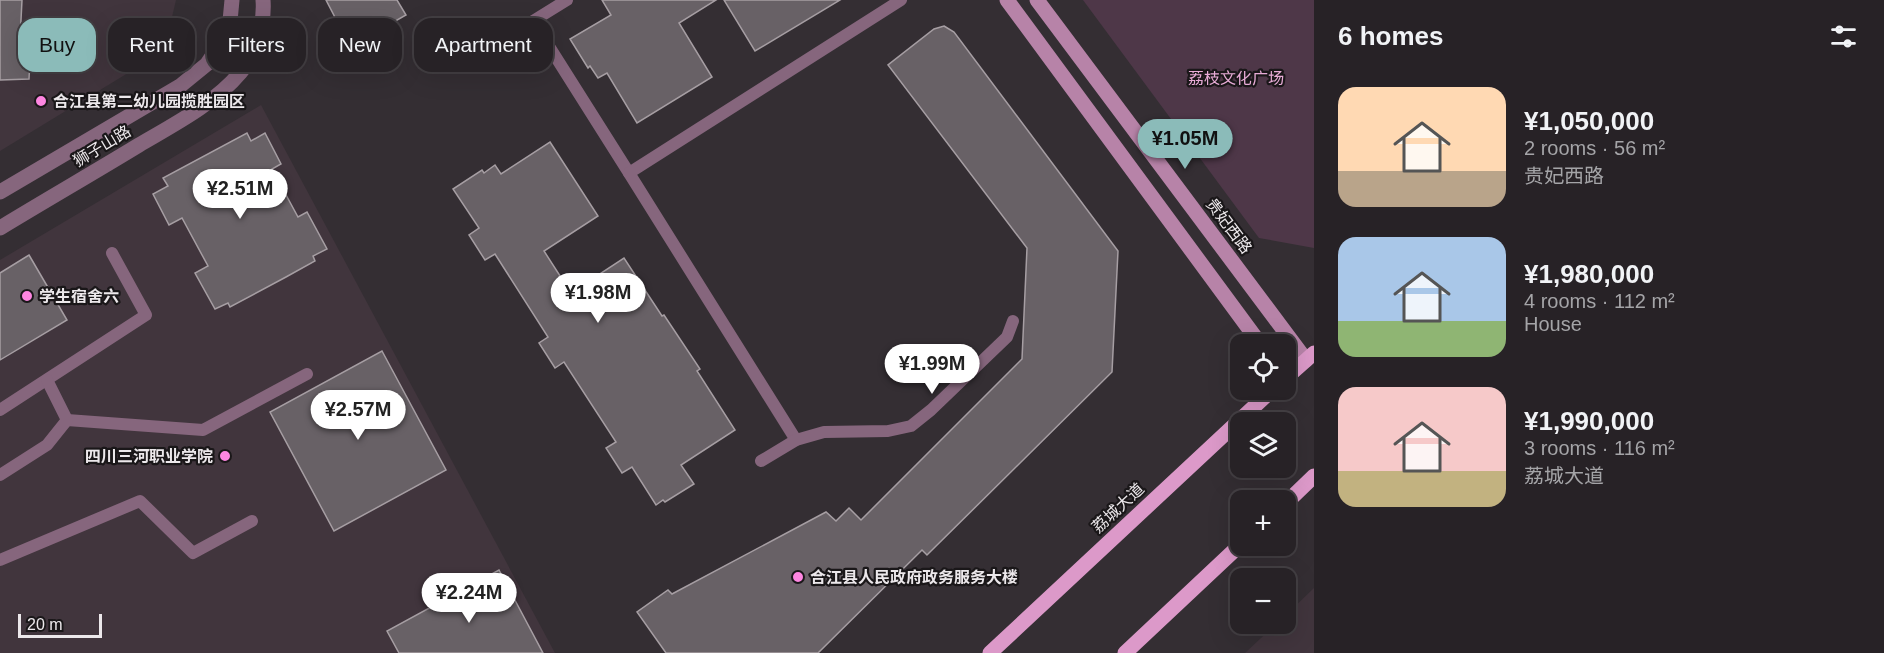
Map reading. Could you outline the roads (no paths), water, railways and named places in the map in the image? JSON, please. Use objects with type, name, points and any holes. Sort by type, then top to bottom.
[{"type":"main road","points":[[1007,0],[1253,334]]},
{"type":"main road","name":"贵妃西路","points":[[1037,0],[1310,356]]},
{"type":"main road","points":[[1296,369],[1310,356]]},
{"type":"main road","name":"荔城大道","points":[[990,653],[1261,400]]},
{"type":"main road","points":[[1296,493],[1314,476]]},
{"type":"main road","points":[[1125,653],[1230,554]]},
{"type":"street","name":"狮子山路","points":[[0,192],[180,86],[207,64],[225,37],[230,21],[232,0]]},
{"type":"street","name":"狮子山路","points":[[0,228],[160,133],[217,96],[241,72],[251,53],[259,32],[264,9],[263,0]]},
{"type":"lane","points":[[567,0],[533,21],[796,440]]},
{"type":"lane","points":[[629,173],[901,0]]},
{"type":"lane","points":[[0,410],[146,315],[112,253]]},
{"type":"lane","points":[[761,461],[796,440],[824,432],[888,431],[911,426],[931,410],[1007,337],[1013,321]]},
{"type":"lane","points":[[67,420],[203,430],[307,375]]},
{"type":"lane","points":[[47,380],[67,420]]},
{"type":"lane","points":[[0,475],[46,445],[67,420]]},
{"type":"lane","points":[[0,560],[140,501],[193,553],[252,521]]},
{"type":"place","name":"合江县第二幼儿园揽胜园区","points":[[41,101]]},
{"type":"place","name":"学生宿舍六","points":[[27,296]]},
{"type":"place","name":"四川三河职业学院","points":[[225,456]]},
{"type":"place","name":"合江县人民政府政务服务大楼","points":[[798,577]]},
{"type":"park label","name":"荔枝文化广场","points":[[1236,78]]}]
